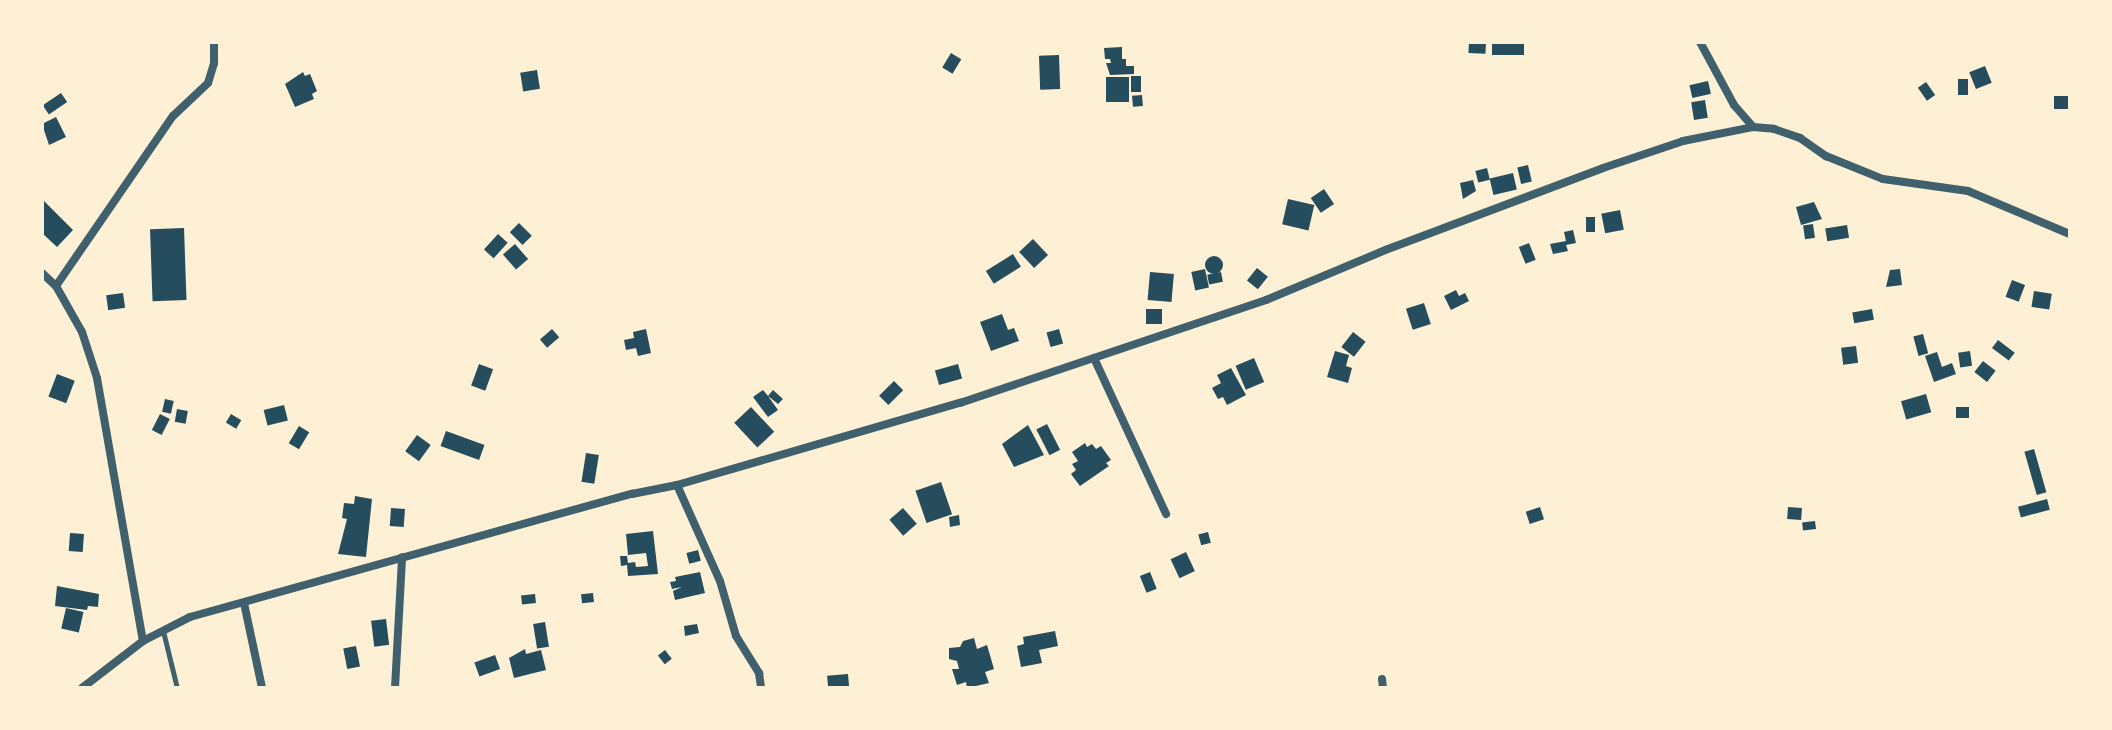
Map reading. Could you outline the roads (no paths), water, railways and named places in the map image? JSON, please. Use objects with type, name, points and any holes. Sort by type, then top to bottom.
[{"type":"street","points":[[56,286],[173,116],[208,83],[214,63],[214,42]]},
{"type":"street","points":[[1700,42],[1734,105],[1753,127]]},
{"type":"street","points":[[82,688],[143,641],[190,617],[632,494],[677,485],[960,403],[1322,279],[1388,249],[1683,141],[1753,127],[1800,138],[1826,156],[1883,179],[1968,191],[2070,234]]},
{"type":"street","points":[[42,273],[56,286],[82,332],[97,378],[143,641]]},
{"type":"street","points":[[1094,358],[1166,514]]},
{"type":"street","points":[[677,485],[720,581],[736,636],[759,673],[761,688]]},
{"type":"street","points":[[395,688],[402,557]]},
{"type":"street","points":[[244,603],[262,688]]},
{"type":"lane","points":[[163,630],[177,688]]}]
